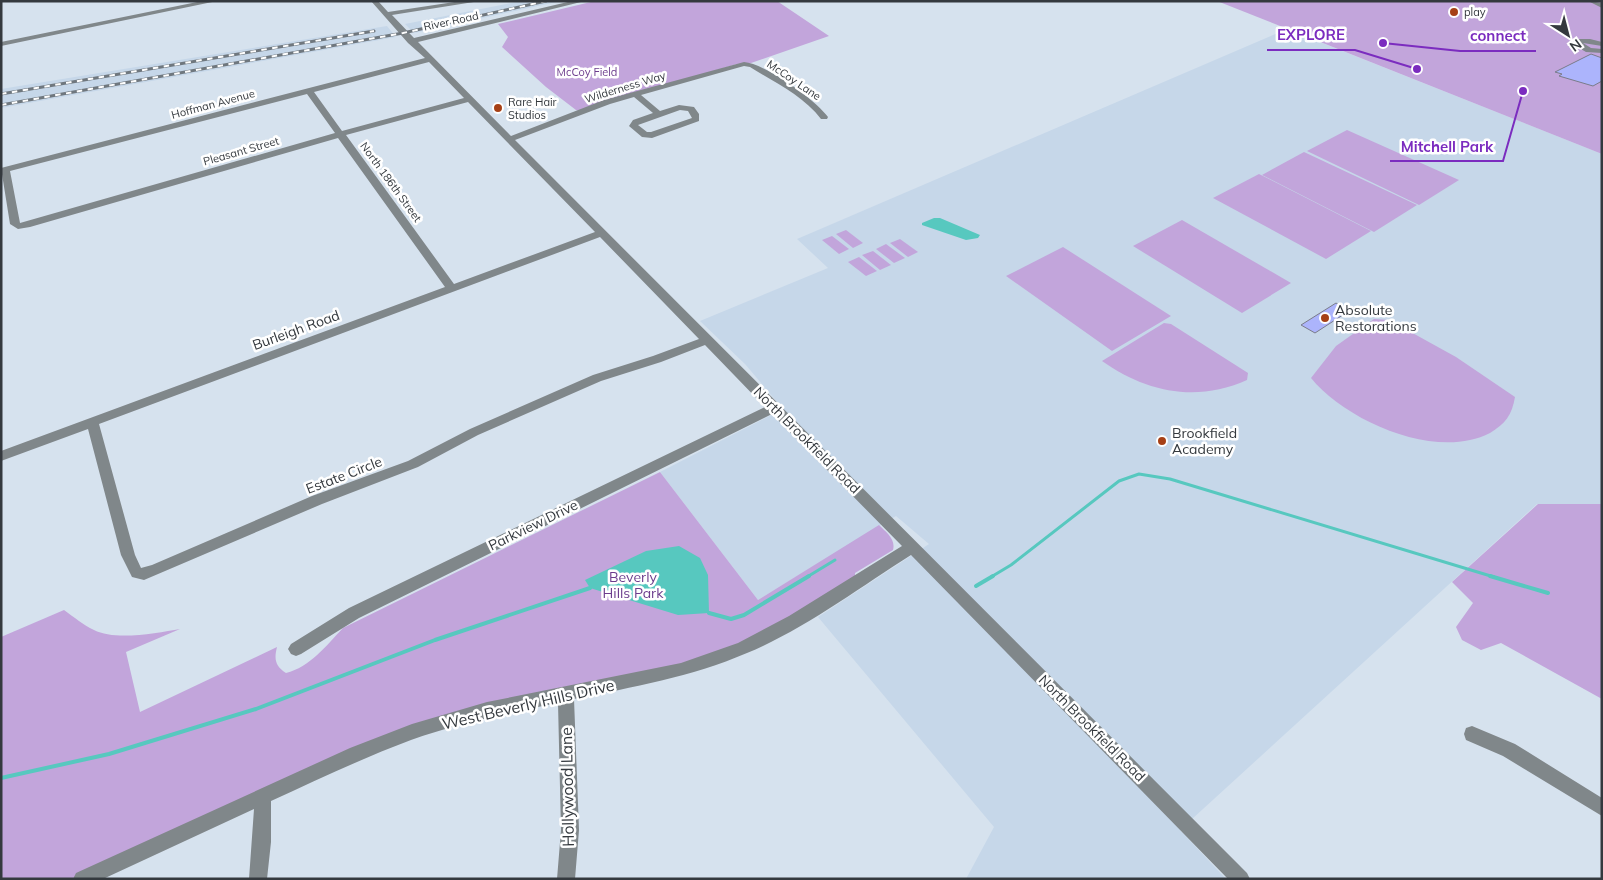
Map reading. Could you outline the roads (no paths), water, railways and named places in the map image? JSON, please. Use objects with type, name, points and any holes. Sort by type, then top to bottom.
[{"type":"street","points":[[1,44],[214,1]]},
{"type":"street","name":"North Brookfield Road","points":[[374,1],[411,41],[1241,879]]},
{"type":"street","points":[[386,14],[477,1]]},
{"type":"street","name":"River Road","points":[[411,41],[582,1]]},
{"type":"street","points":[[1592,1],[1602,6]]},
{"type":"street","points":[[1590,41],[1602,35]]},
{"type":"street","points":[[1602,44],[1582,40],[1577,44],[1589,50],[1602,52]]},
{"type":"street","name":"Hoffman Avenue","points":[[3,170],[430,59]]},
{"type":"street","name":"Wilderness Way","points":[[510,139],[554,121],[635,94],[748,64]]},
{"type":"street","name":"McCoy Lane","points":[[748,64],[810,103],[824,117]]},
{"type":"street","name":"North 186th Street","points":[[309,91],[452,289]]},
{"type":"street","points":[[635,94],[659,114]]},
{"type":"street","name":"Pleasant Street","points":[[3,170],[15,224],[18,226],[40,222],[341,134],[470,99]]},
{"type":"street","points":[[685,107],[694,111],[696,119],[652,135],[645,135],[633,126],[636,122],[659,114],[685,107]]},
{"type":"street","name":"Burleigh Road","points":[[1,456],[602,233]]},
{"type":"street","name":"Estate Circle","points":[[92,422],[128,556],[136,573],[144,574],[176,562],[317,500],[413,464],[474,432],[597,378],[657,359],[707,340]]},
{"type":"street","name":"Parkview Drive","points":[[296,649],[354,613],[775,407]]},
{"type":"street","name":"West Beverly Hills Drive","points":[[82,879],[356,754],[412,732],[487,710],[682,670],[743,648],[794,621],[912,547]]},
{"type":"street","name":"Hollywood Lane","points":[[566,695],[570,820],[566,879]]},
{"type":"street","points":[[1472,734],[1509,750],[1602,808]]},
{"type":"street","points":[[258,879],[262,842],[263,797]]},
{"type":"waterway","points":[[991,577],[1011,565],[1119,481],[1139,474],[1170,479],[1494,577]]},
{"type":"waterway","points":[[807,577],[835,560]]},
{"type":"waterway","points":[[709,613],[731,619],[744,615],[809,576]]},
{"type":"waterway","points":[[976,586],[993,576]]},
{"type":"waterway","points":[[1490,576],[1548,593]]},
{"type":"waterway","points":[[1,778],[109,754],[256,709],[435,640],[590,588]]},
{"type":"railway","points":[[1,105],[403,33],[546,1]]},
{"type":"railway","points":[[1,94],[374,31]]},
{"type":"place","name":"play","points":[[1454,12]]},
{"type":"place","name":"connect","points":[[1383,43]]},
{"type":"place","name":"EXPLORE","points":[[1417,69]]},
{"type":"place","name":"Mitchell Park","points":[[1523,91]]},
{"type":"place","name":"Rare Hair Studios","points":[[498,108]]},
{"type":"place","name":"Absolute Restorations","points":[[1325,318]]},
{"type":"place","name":"Brookfield Academy","points":[[1162,441]]},
{"type":"park label","name":"McCoy Field","points":[[587,72]]},
{"type":"park label","name":"Beverly Hills Park","points":[[633,586]]}]
